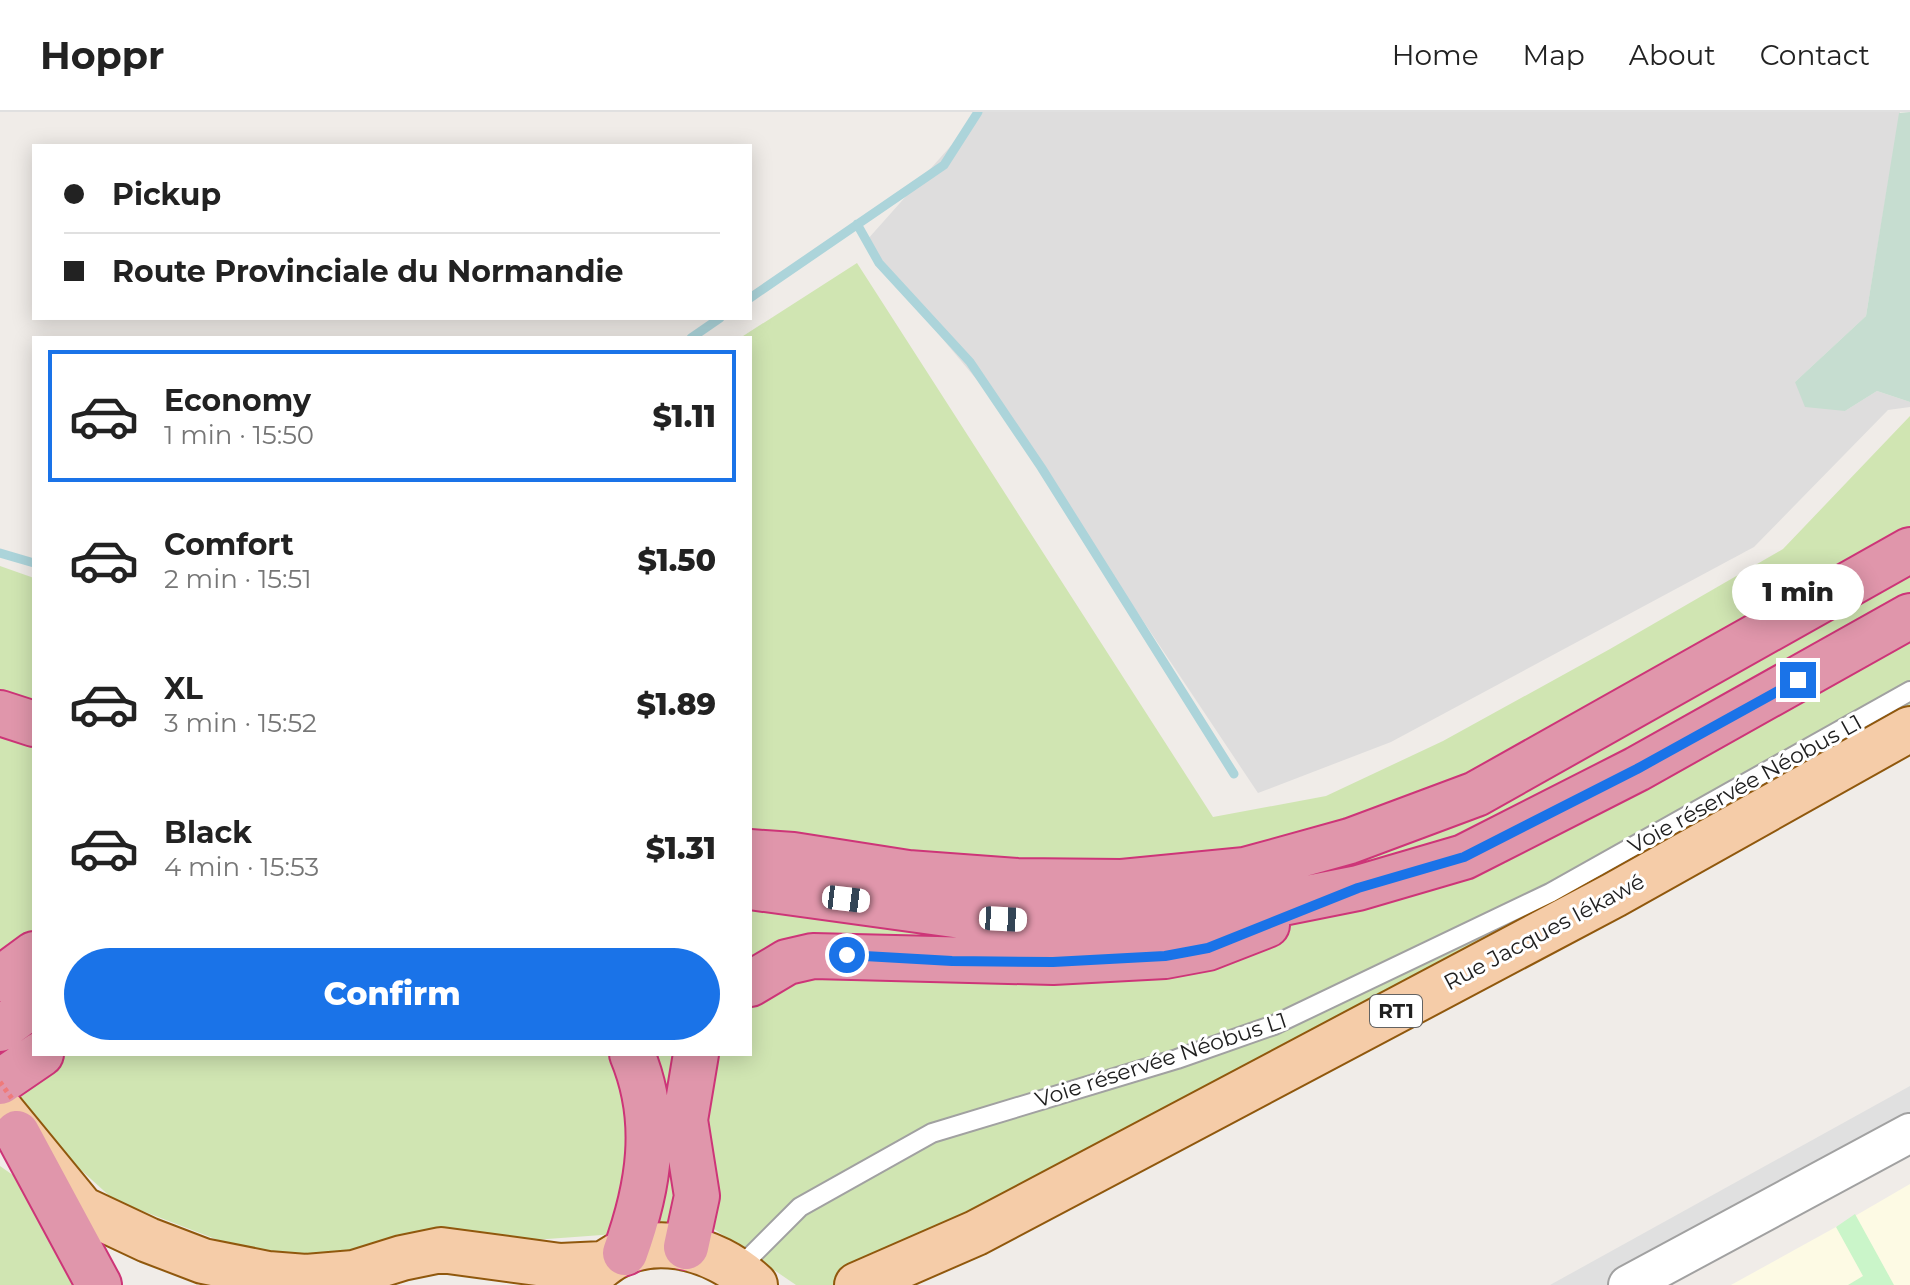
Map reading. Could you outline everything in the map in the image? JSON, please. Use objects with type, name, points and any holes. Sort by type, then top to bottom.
[{"type":"highway","points":[[1763,634],[1910,527]]},
{"type":"highway","points":[[752,845],[908,873],[1017,881],[1122,882],[1245,870],[1350,841],[1476,794],[1910,550]]},
{"type":"highway","points":[[752,887],[976,918],[1083,924],[1157,922],[1232,913],[1358,888],[1464,857],[1637,769],[1910,616]]},
{"type":"highway","points":[[0,713],[32,723]]},
{"type":"highway","points":[[752,852],[793,855]]},
{"type":"highway","points":[[752,983],[787,962],[813,956],[1053,962],[1165,956],[1208,948],[1358,888]]},
{"type":"highway","points":[[752,903],[901,907]]},
{"type":"highway","points":[[0,979],[32,955]]},
{"type":"highway","points":[[0,1029],[32,1005]]},
{"type":"highway","points":[[40,1056],[5,1103],[99,1285]]},
{"type":"highway","points":[[602,1267],[639,1213],[647,1179],[650,1147],[646,1101],[633,1056]]},
{"type":"highway","points":[[686,1247],[697,1196],[685,1120],[696,1056]]},
{"type":"highway","points":[[82,1209],[127,1285]]},
{"type":"main road","name":"Rue Jacques Iékawé","points":[[868,1283],[976,1233],[1586,910],[1910,729]]},
{"type":"main road","points":[[5,1103],[82,1209],[148,1240],[203,1261],[268,1274],[306,1277],[354,1273],[441,1250],[560,1266],[602,1267],[655,1245],[686,1247],[713,1255],[738,1280]]},
{"type":"street","points":[[1628,1285],[1910,1133]]},
{"type":"lane","name":"Voie réservée Néobus L1","points":[[738,1280],[800,1207],[932,1133],[1177,1059],[1274,1025],[1550,893],[1910,691]]},
{"type":"shaded area","points":[[981,112],[1900,112],[1866,316],[1795,382],[1845,411],[1877,391],[1910,402],[1910,407],[1888,410],[1754,547],[1391,742],[1258,793],[1003,411],[879,263],[867,240]]},
{"type":"shaded area","points":[[1910,1086],[1910,1140],[1628,1285],[1550,1285]]},
{"type":"shaded area","points":[[1910,1184],[1910,1285],[1731,1285],[1836,1227]]},
{"type":"green space","points":[[1910,112],[1910,402],[1877,391],[1845,411],[1805,407],[1795,382],[1866,316],[1899,113]]},
{"type":"green space","points":[[857,263],[1213,817],[1326,796],[1443,741],[1610,649],[1783,549],[1910,416],[1910,745],[905,1285],[796,1285],[711,1227],[520,1241],[430,1235],[326,1256],[244,1250],[114,1200],[37,1130],[0,1080],[0,566],[32,577],[32,1056],[752,1056],[752,336],[743,336]]},
{"type":"green space","points":[[0,1166],[58,1207],[99,1285],[0,1285]]},
{"type":"green space","points":[[1855,1214],[1894,1285],[1848,1285],[1863,1276],[1836,1227]]},
{"type":"waterway","points":[[752,297],[944,165],[978,112]]},
{"type":"waterway","points":[[857,224],[879,263],[970,362],[1041,467],[1234,774]]},
{"type":"waterway","points":[[694,336],[717,320]]},
{"type":"waterway","points":[[0,553],[32,562]]},
{"type":"route","points":[[847,955],[952,961],[1053,962],[1165,956],[1208,948],[1358,888],[1464,857],[1637,769],[1798,680]]}]
